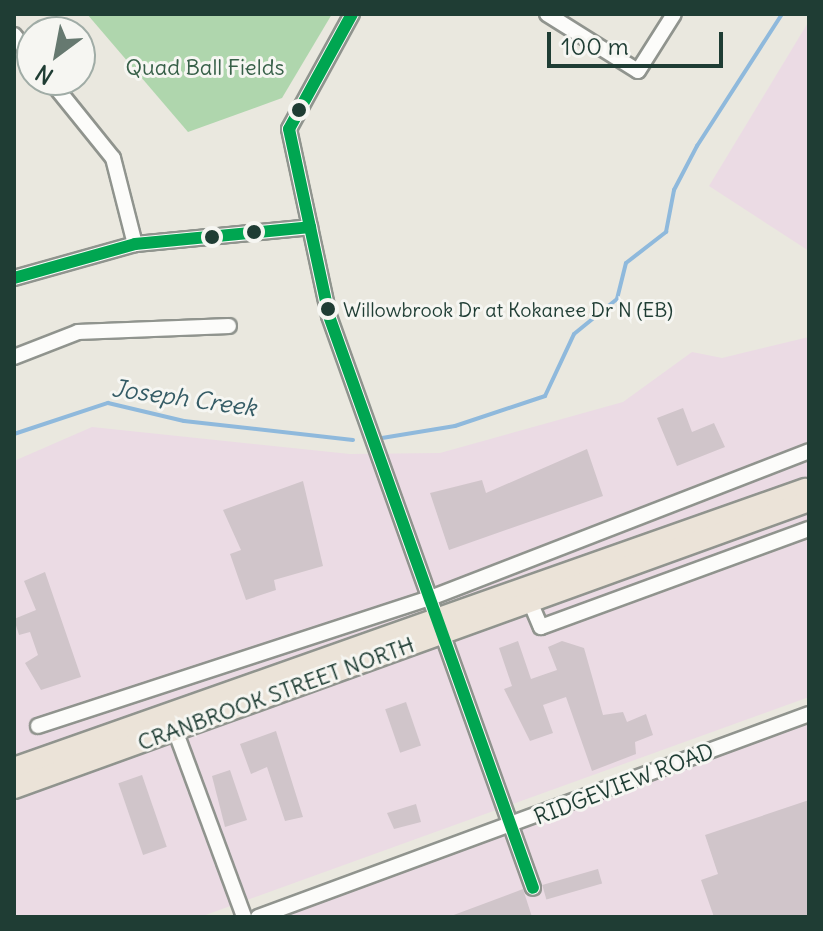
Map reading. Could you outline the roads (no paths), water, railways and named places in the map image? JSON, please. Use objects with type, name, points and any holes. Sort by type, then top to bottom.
[{"type":"highway","name":"CRANBROOK STREET NORTH","points":[[14,788],[439,616],[809,487]]},
{"type":"highway","name":"CRANBROOK STREET NORTH","points":[[439,616],[531,604],[728,534],[809,501]]},
{"type":"highway","name":"CRANBROOK STREET NORTH","points":[[14,768],[172,722]]},
{"type":"street","points":[[352,14],[289,129],[329,316],[439,616],[533,888]]},
{"type":"street","points":[[547,14],[638,71],[674,14]]},
{"type":"street","points":[[63,96],[113,158],[135,244]]},
{"type":"street","points":[[14,278],[135,244],[310,227]]},
{"type":"street","points":[[14,357],[78,332],[229,326]]},
{"type":"street","points":[[38,726],[439,616],[809,451]]},
{"type":"street","points":[[531,604],[541,627],[809,529]]},
{"type":"street","points":[[728,534],[737,555]]},
{"type":"street","name":"RIDGEVIEW ROAD","points":[[258,917],[512,827],[809,714]]},
{"type":"street","points":[[172,722],[244,917]]},
{"type":"waterway","name":"Joseph Creek","points":[[382,438],[455,426],[545,396],[574,334],[617,299],[626,263],[666,232],[674,190],[697,146],[782,14]]},
{"type":"waterway","name":"Joseph Creek","points":[[14,434],[108,403],[184,421],[353,440]]},
{"type":"place","name":"Willowbrook Dr at Kokanee Dr N (EB)","points":[[328,309]]},
{"type":"park label","name":"Quad Ball Fields","points":[[205,68]]}]
